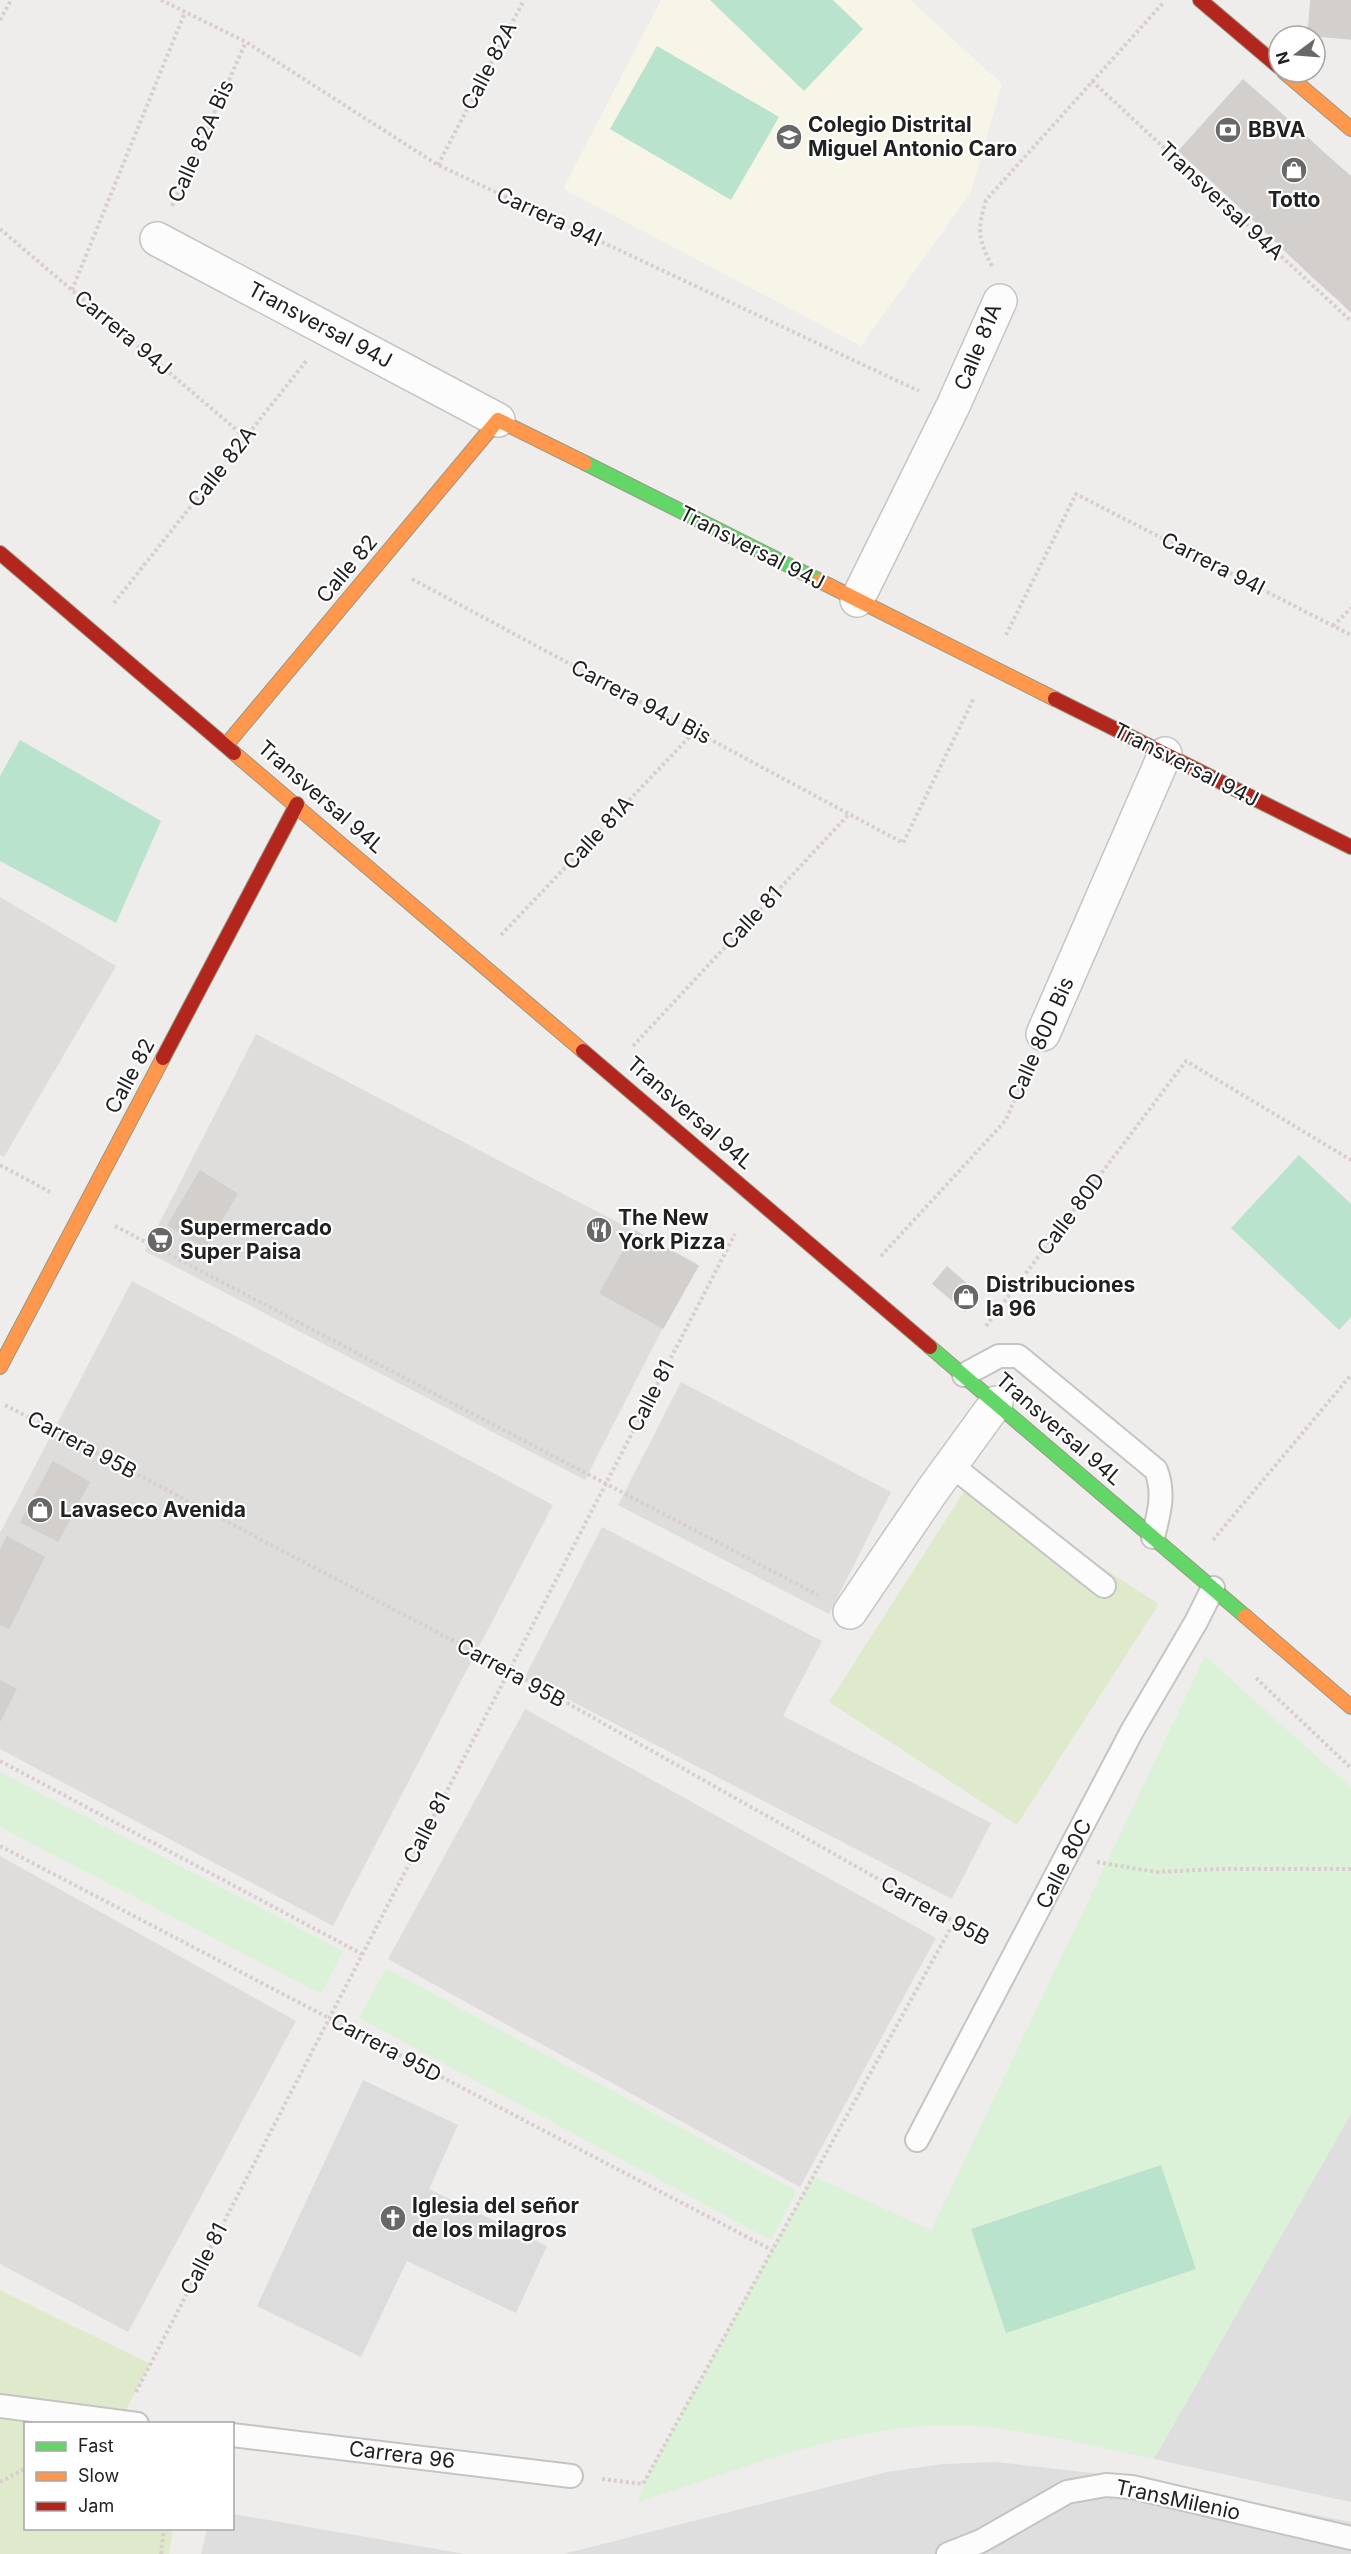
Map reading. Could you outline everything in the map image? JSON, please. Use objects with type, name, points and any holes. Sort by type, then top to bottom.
[{"type":"street","points":[[1200,0],[1267,58]]},
{"type":"street","points":[[1298,84],[1351,129]]},
{"type":"street","name":"Transversal 94J","points":[[157,239],[498,420],[1351,848]]},
{"type":"street","name":"Calle 81A","points":[[857,600],[953,406],[1000,301]]},
{"type":"street","name":"Calle 82","points":[[227,744],[498,420]]},
{"type":"street","name":"Transversal 94L","points":[[0,553],[227,744],[1351,1707]]},
{"type":"street","name":"Calle 80D Bis","points":[[1043,1034],[1165,754]]},
{"type":"street","name":"Calle 82","points":[[0,1367],[297,804]]},
{"type":"street","points":[[850,1612],[996,1403]]},
{"type":"lane","points":[[960,1371],[999,1356],[1018,1356],[1156,1470],[1162,1484],[1162,1501],[1153,1537]]},
{"type":"lane","points":[[951,1466],[1104,1586]]},
{"type":"lane","name":"Calle 80C","points":[[917,2140],[1016,1957],[1132,1731],[1196,1622],[1213,1588]]},
{"type":"lane","points":[[0,2406],[121,2422]]},
{"type":"lane","name":"Carrera 96","points":[[234,2435],[571,2476]]},
{"type":"lane","name":"TransMilenio","points":[[948,2554],[981,2541],[1067,2492],[1106,2485],[1132,2487],[1351,2538]]},
{"type":"path","points":[[0,20],[11,0]]},
{"type":"path","name":"Carrera 94I","points":[[161,0],[246,42],[438,165],[953,406]]},
{"type":"path","name":"Calle 82A","points":[[438,165],[524,0]]},
{"type":"path","name":"Calle 81A","points":[[1000,301],[995,271],[980,242],[979,222],[986,201],[1165,0]]},
{"type":"path","points":[[72,290],[185,12]]},
{"type":"path","name":"Calle 82A Bis","points":[[157,239],[246,42]]},
{"type":"path","name":"Transversal 94A","points":[[1092,81],[1351,321]]},
{"type":"path","name":"Carrera 94J","points":[[0,229],[246,436]]},
{"type":"path","name":"Calle 82A","points":[[114,604],[331,331]]},
{"type":"path","name":"Carrera 94I","points":[[1076,494],[1351,635]]},
{"type":"path","name":"Carrera 94J Bis","points":[[380,562],[903,843]]},
{"type":"path","points":[[1333,626],[1351,608]]},
{"type":"path","name":"Calle 81A","points":[[501,936],[695,731]]},
{"type":"path","name":"Calle 81","points":[[631,1049],[849,814]]},
{"type":"path","name":"Calle 80D Bis","points":[[860,1287],[877,1261],[1006,1120],[1043,1034]]},
{"type":"path","name":"Calle 80D","points":[[960,1371],[1186,1061],[1351,1160]]},
{"type":"path","points":[[0,1165],[850,1612]]},
{"type":"path","name":"Calle 81","points":[[129,2422],[329,2018],[735,1234]]},
{"type":"path","points":[[1189,1569],[1351,1375]]},
{"type":"path","name":"Carrera 95B","points":[[0,1402],[509,1670],[1016,1957]]},
{"type":"path","points":[[1249,1672],[1351,1768]]},
{"type":"path","points":[[0,1761],[362,1954]]},
{"type":"path","name":"Carrera 95D","points":[[0,1846],[772,2250]]},
{"type":"path","points":[[1067,1857],[1157,1872],[1220,1869],[1351,1869]]},
{"type":"path","points":[[571,2476],[642,2484],[954,1922]]},
{"type":"path","points":[[0,2482],[24,2469]]},
{"type":"path","points":[[161,2554],[164,2530]]},
{"type":"shaded area","name":"Colegio Distrital Miguel Antonio Caro","points":[[661,0],[910,0],[1002,84],[971,192],[861,346],[563,189]]},
{"type":"shaded area","points":[[0,897],[116,966],[4,1157],[0,1155]]},
{"type":"shaded area","points":[[256,1034],[696,1263],[585,1480],[145,1251]]},
{"type":"shaded area","points":[[132,1281],[553,1505],[333,1926],[0,1749],[0,1533]]},
{"type":"shaded area","points":[[681,1382],[891,1492],[829,1614],[618,1505]]},
{"type":"shaded area","points":[[602,1527],[822,1641],[783,1716],[991,1823],[952,1899],[525,1677]]},
{"type":"shaded area","points":[[525,1709],[936,1938],[800,2187],[388,1959]]},
{"type":"shaded area","points":[[0,1856],[296,2021],[128,2332],[0,2264]]},
{"type":"shaded area","name":"Iglesia del señor de los milagros","points":[[363,2080],[458,2125],[429,2189],[547,2246],[516,2313],[407,2261],[361,2357],[257,2306]]},
{"type":"shaded area","points":[[1351,2114],[1351,2502],[1154,2459]]},
{"type":"shaded area","points":[[997,2462],[1118,2476],[1351,2522],[1351,2554],[563,2554],[887,2472],[943,2464]]},
{"type":"shaded area","points":[[234,2514],[465,2554],[201,2554],[207,2530],[234,2530]]},
{"type":"green space","points":[[710,0],[833,0],[863,29],[804,91]]},
{"type":"green space","points":[[657,46],[779,117],[731,200],[610,129]]},
{"type":"green space","points":[[20,740],[161,821],[116,923],[0,861],[0,776]]},
{"type":"green space","points":[[1299,1155],[1351,1204],[1351,1317],[1339,1330],[1231,1228]]},
{"type":"green space","points":[[970,1482],[1159,1604],[1017,1825],[829,1702]]},
{"type":"green space","points":[[1205,1656],[1351,1787],[1351,2114],[1154,2459],[1051,2437],[988,2427],[944,2425],[900,2428],[811,2447],[638,2502],[643,2484],[813,2176],[931,2230]]},
{"type":"green space","points":[[0,1772],[343,1951],[321,1994],[0,1827]]},
{"type":"green space","points":[[386,1968],[797,2191],[771,2240],[359,2018]]},
{"type":"green space","points":[[1161,2165],[1196,2269],[1006,2333],[971,2229]]},
{"type":"green space","points":[[0,2290],[150,2364],[120,2421],[128,2422],[24,2422],[24,2530],[173,2530],[169,2554],[0,2554]]},
{"type":"building","points":[[1311,0],[1351,0],[1351,39],[1327,37],[1327,24],[1309,24]]},
{"type":"building","name":"BBVA","points":[[1243,80],[1277,110],[1212,181],[1179,151]]},
{"type":"building","points":[[1277,110],[1325,154],[1260,226],[1212,181]]},
{"type":"building","points":[[1325,154],[1351,177],[1351,186],[1290,255],[1260,226]]},
{"type":"building","points":[[1351,186],[1351,234],[1313,277],[1290,255]]},
{"type":"building","points":[[1351,234],[1351,291],[1341,302],[1313,277]]},
{"type":"building","points":[[1351,291],[1351,312],[1341,302]]},
{"type":"building","points":[[200,1171],[237,1194],[205,1247],[168,1225]]},
{"type":"building","points":[[635,1231],[698,1266],[663,1328],[600,1293]]},
{"type":"building","points":[[947,1267],[979,1295],[965,1311],[933,1284]]},
{"type":"building","points":[[53,1462],[89,1482],[58,1541],[21,1522]]},
{"type":"building","points":[[7,1537],[44,1557],[9,1628],[0,1624],[0,1551]]},
{"type":"building","points":[[0,1681],[16,1689],[0,1721]]},
{"type":"traffic: fast","points":[[585,463],[820,581]]},
{"type":"traffic: fast","points":[[930,1347],[1245,1616]]},
{"type":"traffic: slow","points":[[1298,84],[1351,129]]},
{"type":"traffic: slow","points":[[227,744],[498,420],[585,463]]},
{"type":"traffic: slow","points":[[820,581],[1055,699]]},
{"type":"traffic: slow","points":[[234,753],[583,1051]]},
{"type":"traffic: slow","points":[[0,1367],[163,1058]]},
{"type":"traffic: slow","points":[[1245,1616],[1351,1707]]},
{"type":"traffic: jam","points":[[1200,0],[1267,57]]},
{"type":"traffic: jam","points":[[0,553],[234,753]]},
{"type":"traffic: jam","points":[[1055,699],[1351,847]]},
{"type":"traffic: jam","points":[[163,1058],[297,804]]},
{"type":"traffic: jam","points":[[583,1051],[930,1347]]},
{"type":"place","name":"BBVA","points":[[1228,130]]},
{"type":"place","name":"Colegio Distrital Miguel Antonio Caro","points":[[789,137]]},
{"type":"place","name":"Totto","points":[[1294,170]]},
{"type":"place","name":"The New York Pizza","points":[[599,1230]]},
{"type":"place","name":"Supermercado Super Paisa","points":[[160,1240]]},
{"type":"place","name":"Distribuciones la 96","points":[[966,1297]]},
{"type":"place","name":"Lavaseco Avenida","points":[[40,1510]]},
{"type":"place","name":"Iglesia del señor de los milagros","points":[[393,2218]]}]
